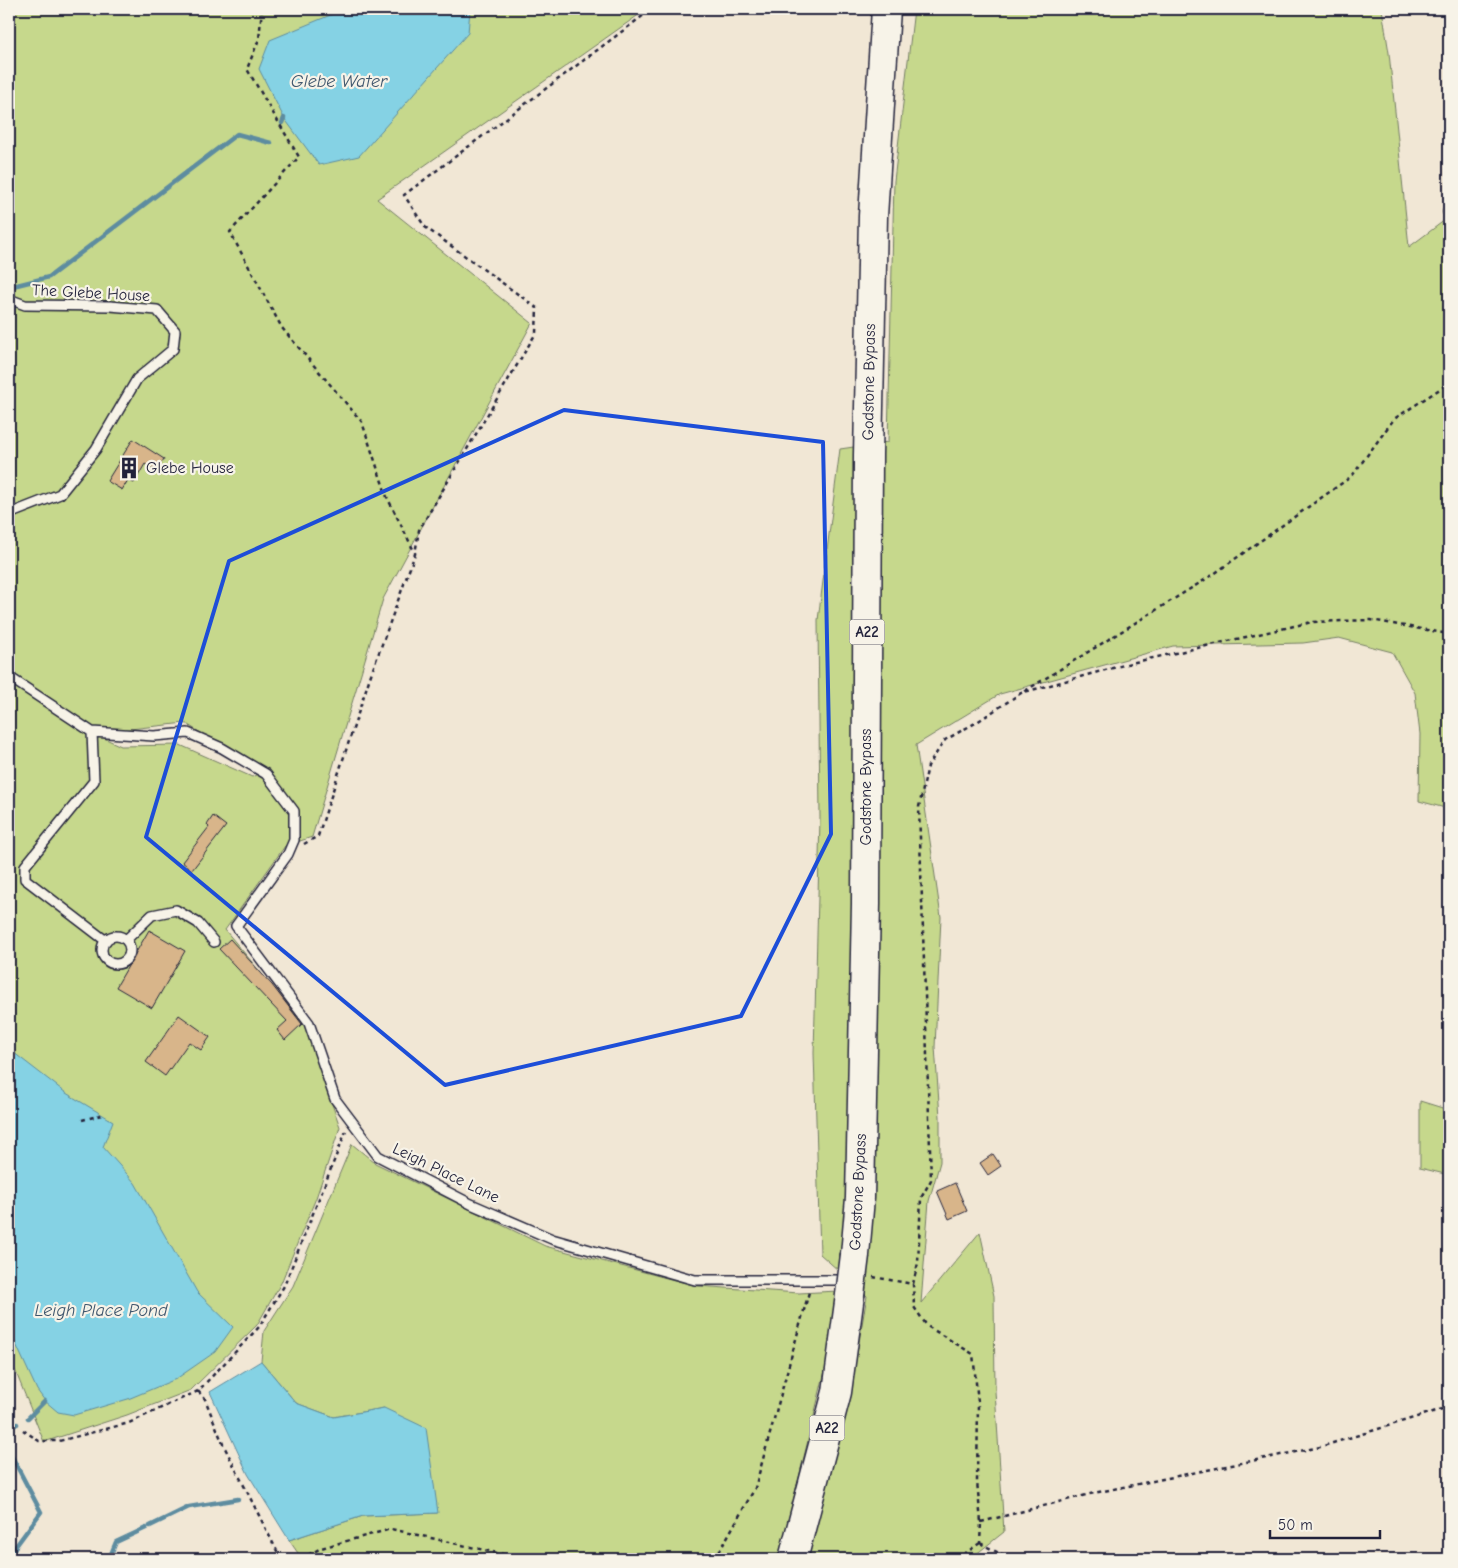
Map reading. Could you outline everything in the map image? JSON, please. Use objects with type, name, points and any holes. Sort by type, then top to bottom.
[{"type":"highway","name":"Godstone Bypass","points":[[793,1559],[837,1392],[844,1287],[855,1255],[860,1198],[866,904],[868,465],[873,226],[886,9]]},
{"type":"lane","name":"The Glebe House","points":[[9,299],[25,305],[110,306],[157,310],[175,331],[173,349],[137,379],[96,450],[60,494],[9,514]]},
{"type":"lane","name":"Leigh Place Lane","points":[[9,677],[92,732],[154,736],[188,733],[222,748],[266,774],[294,811],[294,840],[288,854],[236,926],[309,1023],[335,1099],[378,1156],[471,1204],[552,1239],[695,1280],[812,1278],[844,1287]]},
{"type":"lane","points":[[92,732],[94,781],[25,866],[25,879],[106,941]]},
{"type":"lane","points":[[126,940],[152,915],[176,910],[198,923],[214,942]]},
{"type":"lane","points":[[114,936],[126,940],[131,948],[129,958],[121,964],[115,964],[104,956],[102,949],[106,941],[114,936]]},
{"type":"path","points":[[262,9],[259,39],[246,69],[298,157],[230,232],[282,328],[362,422],[387,497],[415,554]]},
{"type":"path","points":[[288,854],[318,836],[370,677],[415,554],[419,530],[536,333],[537,308],[424,227],[404,195],[652,9]]},
{"type":"path","points":[[980,1543],[981,1522],[976,1482],[978,1402],[973,1354],[927,1326],[914,1307],[913,1284],[918,1262],[921,1198],[930,1180],[919,807],[928,766],[945,740],[1211,576],[1352,476],[1394,419],[1449,384]]},
{"type":"path","points":[[1021,693],[1131,663],[1312,622],[1371,620],[1449,634]]},
{"type":"path","points":[[82,1120],[106,1114]]},
{"type":"path","points":[[23,1430],[39,1441],[59,1441],[128,1423],[198,1391],[259,1327],[284,1286],[350,1121]]},
{"type":"path","points":[[873,1277],[913,1284]]},
{"type":"path","points":[[715,1559],[755,1488],[812,1278]]},
{"type":"path","points":[[198,1391],[205,1399],[223,1444],[281,1559]]},
{"type":"path","points":[[981,1522],[1094,1493],[1320,1447],[1449,1407]]},
{"type":"path","points":[[301,1559],[321,1548],[391,1529],[524,1559]]},
{"type":"path","points":[[957,1559],[980,1543]]},
{"type":"path","points":[[980,1543],[1010,1559]]},
{"type":"highlighted area","points":[[564,410],[823,442],[831,834],[741,1016],[445,1085],[146,837],[229,561]]},
{"type":"green space","points":[[9,9],[647,9],[377,199],[532,323],[383,599],[312,837],[285,846],[225,930],[304,1024],[340,1127],[316,1198],[281,1283],[257,1325],[191,1390],[127,1415],[44,1442],[9,1355]],"holes":[[[185,723],[262,772],[252,777],[180,745],[121,746],[93,733]]]},
{"type":"green space","points":[[914,9],[1382,9],[1389,53],[1409,247],[1449,217],[1449,809],[1419,801],[1420,734],[1415,693],[1392,652],[1339,638],[1303,643],[1173,646],[1000,694],[916,745],[941,917],[935,1047],[940,1117],[940,1162],[929,1201],[921,1303],[980,1232],[994,1296],[995,1391],[1004,1532],[970,1559],[806,1559],[850,1394],[867,1296],[820,1254],[814,1053],[820,818],[818,620],[840,449],[888,442],[894,181]]},
{"type":"green space","points":[[1420,1101],[1449,1110],[1449,1175],[1420,1168]]},
{"type":"green space","points":[[352,1144],[375,1163],[545,1246],[697,1286],[799,1293],[838,1291],[831,1346],[779,1559],[302,1559],[289,1540],[363,1516],[437,1513],[384,1408],[334,1417],[296,1403],[261,1361],[264,1331],[293,1286]]},
{"type":"water","name":"Glebe Water","points":[[341,9],[470,9],[468,33],[359,156],[319,165],[284,118],[259,69],[270,40]]},
{"type":"water","name":"Leigh Place Pond","points":[[9,1049],[66,1093],[113,1121],[103,1147],[135,1183],[197,1292],[233,1327],[215,1352],[176,1379],[128,1399],[74,1415],[58,1412],[45,1401],[37,1390],[9,1329]]},
{"type":"water","points":[[261,1361],[296,1403],[334,1417],[384,1408],[426,1428],[438,1513],[363,1516],[289,1540],[248,1474],[210,1392]]},
{"type":"building","name":"Glebe House","points":[[133,439],[164,459],[156,471],[145,464],[134,483],[128,480],[122,490],[107,481]]},
{"type":"building","points":[[213,816],[226,826],[192,870],[182,862],[209,827],[207,825]]},
{"type":"building","points":[[149,930],[185,951],[152,1008],[116,987]]},
{"type":"building","points":[[230,939],[272,985],[302,1024],[285,1040],[277,1030],[287,1021],[219,949]]},
{"type":"building","points":[[179,1015],[210,1037],[201,1050],[189,1042],[165,1076],[146,1062]]},
{"type":"building","points":[[993,1154],[1001,1166],[988,1175],[980,1163]]},
{"type":"building","points":[[955,1183],[967,1211],[949,1219],[937,1191]]},
{"type":"waterway","points":[[282,123],[284,118]]},
{"type":"waterway","points":[[9,287],[49,277],[237,134],[271,143]]},
{"type":"waterway","points":[[28,1418],[45,1401]]},
{"type":"waterway","points":[[9,1428],[17,1424]]},
{"type":"waterway","points":[[9,1451],[41,1512],[13,1550],[17,1559]]},
{"type":"waterway","points":[[150,1526],[189,1507],[238,1499]]},
{"type":"waterway","points":[[109,1559],[116,1542],[146,1528]]},
{"type":"place","name":"Glebe House","points":[[129,468]]}]
